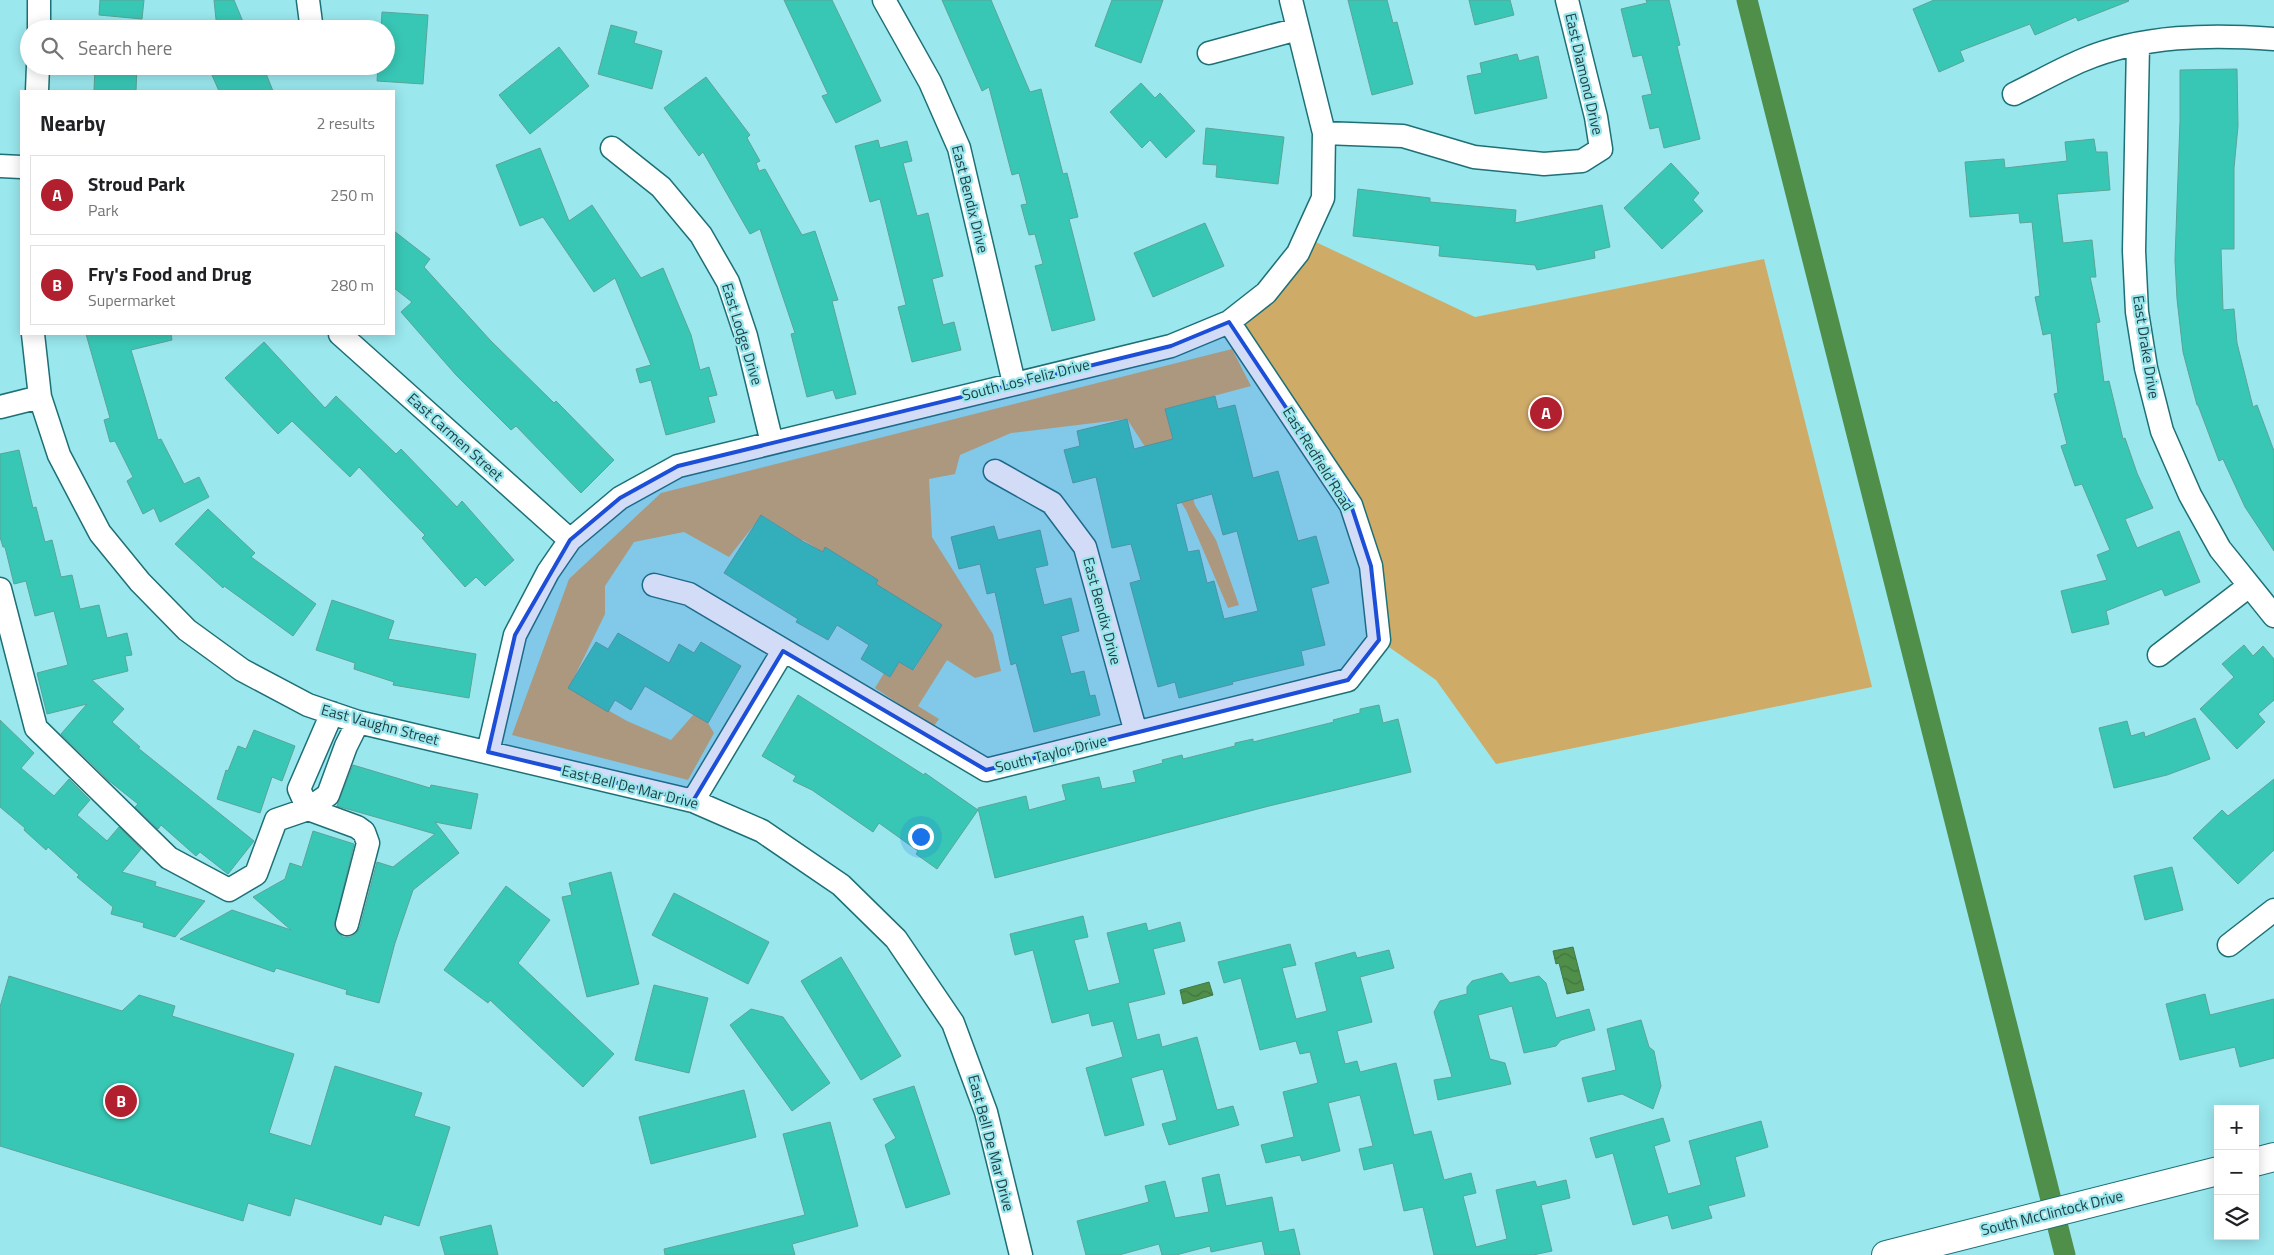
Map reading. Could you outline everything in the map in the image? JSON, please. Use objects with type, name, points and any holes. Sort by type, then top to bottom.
[{"type":"main road","points":[[2259,1161],[2274,1157]]},
{"type":"main road","name":"South McClintock Drive","points":[[1886,1255],[2214,1172]]},
{"type":"street","points":[[39,0],[39,20]]},
{"type":"street","points":[[308,0],[311,20]]},
{"type":"street","name":"East Bendix Drive","points":[[884,0],[930,82],[958,148],[1014,382]]},
{"type":"street","points":[[1291,0],[1324,133]]},
{"type":"street","name":"East Diamond Drive","points":[[1324,133],[1403,136],[1474,157],[1544,164],[1582,161],[1601,149],[1596,117],[1567,0]]},
{"type":"street","points":[[1209,53],[1298,29]]},
{"type":"street","points":[[2014,94],[2084,60],[2138,44],[2230,36],[2274,40]]},
{"type":"street","name":"East Drake Drive","points":[[2138,44],[2134,251],[2137,312],[2146,368],[2162,431],[2190,495],[2220,549],[2274,616]]},
{"type":"street","points":[[37,90],[38,75]]},
{"type":"street","name":"South Los Feliz Drive","points":[[488,752],[515,635],[548,572],[570,540],[620,498],[678,466],[1014,382],[1171,346],[1229,322],[1266,293],[1298,253],[1323,198],[1324,133]]},
{"type":"street","name":"East Lodge Drive","points":[[612,148],[661,187],[701,235],[728,282],[746,336],[772,443]]},
{"type":"street","points":[[0,166],[20,168]]},
{"type":"street","name":"East Redfield Road","points":[[1229,322],[1350,505],[1370,566],[1379,640]]},
{"type":"street","name":"East Vaughn Street","points":[[33,335],[40,397],[59,455],[100,532],[140,582],[187,630],[242,670],[308,705],[358,722],[488,752]]},
{"type":"street","name":"East Carmen Street","points":[[341,335],[570,540]]},
{"type":"street","points":[[0,407],[40,397]]},
{"type":"street","name":"East Bendix Drive","points":[[995,471],[1052,503],[1085,547],[1136,733]]},
{"type":"street","name":"South Taylor Drive","points":[[654,585],[689,594],[986,770],[1348,680],[1379,640]]},
{"type":"street","points":[[2159,655],[2249,586]]},
{"type":"street","points":[[0,588],[36,728],[169,858],[229,890],[256,874],[276,820],[308,809],[328,795],[346,746],[358,722]]},
{"type":"street","points":[[693,801],[783,651]]},
{"type":"street","points":[[332,713],[299,789],[308,809],[357,827],[364,832],[368,843],[347,924]]},
{"type":"street","name":"East Bell De Mar Drive","points":[[488,752],[693,801],[762,831],[841,885],[896,938],[954,1023],[986,1112],[1021,1255]]},
{"type":"street","points":[[2229,945],[2274,910]]},
{"type":"highlighted area","points":[[1229,322],[1351,505],[1371,566],[1379,640],[1348,680],[986,770],[783,651],[693,801],[488,752],[515,635],[570,540],[620,498],[678,466],[1171,346]]},
{"type":"shaded area","points":[[1305,237],[1475,317],[1764,259],[1872,687],[1496,764],[1436,680],[1379,640],[1351,505],[1229,322]]},
{"type":"shaded area","points":[[1232,349],[1251,386],[1165,409],[1195,505],[1216,540],[1239,605],[1228,608],[1186,510],[1127,419],[1011,433],[960,455],[955,474],[929,479],[932,537],[993,634],[1001,671],[975,678],[947,660],[918,706],[939,719],[933,727],[875,688],[884,673],[890,677],[899,662],[914,670],[941,625],[803,540],[796,550],[783,529],[762,515],[729,557],[684,532],[634,542],[605,586],[605,614],[569,688],[627,721],[671,740],[694,714],[708,723],[714,733],[688,780],[512,735],[569,579],[661,493]]},
{"type":"water","points":[[1573,947],[1584,990],[1567,994],[1559,963],[1556,964],[1553,951]]},
{"type":"water","points":[[1209,982],[1213,995],[1183,1004],[1180,990]]},
{"type":"building","points":[[100,0],[144,0],[142,19],[99,15]]},
{"type":"building","points":[[214,0],[234,0],[242,20],[216,20]]},
{"type":"building","points":[[784,0],[832,0],[881,101],[836,123],[822,96],[828,94]]},
{"type":"building","points":[[942,0],[991,0],[1030,92],[1041,89],[1063,174],[1067,173],[1078,217],[1069,219],[1095,320],[1052,331],[1035,266],[1043,264],[1035,234],[1029,235],[1021,205],[1027,204],[1019,173],[1012,175],[989,87],[982,91]]},
{"type":"building","points":[[1112,0],[1163,0],[1141,63],[1095,46]]},
{"type":"building","points":[[1348,0],[1387,0],[1393,23],[1397,22],[1413,84],[1372,95]]},
{"type":"building","points":[[1469,0],[1510,0],[1514,15],[1475,25]]},
{"type":"building","points":[[1646,0],[1669,0],[1680,45],[1677,46],[1700,139],[1664,148],[1659,127],[1650,129],[1642,96],[1652,94],[1642,55],[1633,57],[1621,9],[1647,3]]},
{"type":"building","points":[[1934,0],[2129,1],[2078,21],[2076,17],[2035,35],[2030,24],[1960,51],[1964,61],[1939,72],[1913,9]]},
{"type":"building","points":[[382,12],[428,15],[423,84],[377,81],[377,75],[395,75],[395,20],[382,20]]},
{"type":"building","points":[[611,25],[637,32],[634,43],[662,51],[652,89],[598,74]]},
{"type":"building","points":[[559,47],[589,86],[530,134],[499,95]]},
{"type":"building","points":[[1517,54],[1519,61],[1538,56],[1547,98],[1475,114],[1467,76],[1482,73],[1480,63]]},
{"type":"building","points":[[2237,69],[2238,126],[2234,168],[2234,249],[2221,249],[2223,310],[2234,309],[2237,343],[2253,407],[2257,405],[2274,451],[2274,551],[2245,507],[2223,459],[2219,461],[2197,405],[2183,352],[2177,299],[2175,260],[2180,70]]},
{"type":"building","points":[[95,75],[137,75],[136,90],[94,90]]},
{"type":"building","points":[[212,75],[267,75],[273,90],[219,90]]},
{"type":"building","points":[[706,77],[750,135],[747,138],[760,161],[756,163],[759,171],[765,169],[802,235],[815,231],[838,300],[832,301],[856,394],[836,399],[833,390],[807,397],[791,334],[795,333],[760,229],[750,234],[703,152],[699,156],[664,108]]},
{"type":"building","points":[[1141,83],[1155,98],[1160,93],[1195,131],[1166,158],[1150,140],[1142,148],[1110,112]]},
{"type":"building","points":[[1206,128],[1284,137],[1278,184],[1216,177],[1217,165],[1203,164]]},
{"type":"building","points":[[2094,139],[2096,152],[2107,152],[2110,190],[2057,194],[2063,243],[2092,240],[2096,277],[2090,277],[2100,322],[2096,323],[2104,382],[2109,381],[2123,439],[2125,438],[2137,473],[2153,508],[2125,519],[2137,548],[2179,531],[2200,582],[2165,596],[2162,589],[2106,611],[2109,624],[2072,633],[2061,591],[2107,580],[2097,555],[2110,550],[2082,484],[2075,486],[2061,446],[2067,444],[2054,394],[2058,393],[2051,333],[2043,335],[2035,297],[2040,296],[2032,222],[2020,223],[2019,213],[1970,217],[1965,162],[2004,159],[2005,168],[2067,161],[2065,142]]},
{"type":"building","points":[[878,140],[880,148],[907,141],[912,161],[903,163],[917,216],[928,213],[943,276],[932,279],[943,325],[954,322],[961,350],[912,362],[898,307],[906,305],[880,199],[870,202],[855,146]]},
{"type":"building","points":[[540,148],[569,221],[592,205],[641,278],[663,268],[691,335],[700,370],[709,367],[717,395],[708,397],[715,422],[666,435],[651,380],[640,383],[636,369],[651,365],[615,278],[594,292],[543,217],[520,226],[496,165]]},
{"type":"building","points":[[1671,163],[1699,193],[1693,200],[1703,211],[1662,249],[1624,208]]},
{"type":"building","points":[[1358,189],[1430,198],[1430,202],[1516,210],[1515,223],[1602,205],[1610,247],[1594,251],[1595,258],[1537,270],[1535,265],[1439,256],[1440,246],[1353,236]]},
{"type":"building","points":[[1205,223],[1224,266],[1153,297],[1134,253]]},
{"type":"building","points":[[395,232],[430,259],[424,267],[490,340],[554,403],[556,401],[614,460],[581,493],[516,426],[511,430],[456,375],[401,312],[412,302],[395,289]]},
{"type":"building","points":[[86,335],[171,335],[172,340],[131,350],[158,440],[161,439],[184,484],[199,477],[209,497],[160,522],[154,508],[143,514],[127,481],[133,477],[115,441],[110,442],[104,420],[110,418]]},
{"type":"building","points":[[264,342],[325,408],[336,396],[396,454],[401,449],[457,507],[462,501],[514,560],[485,586],[476,577],[465,587],[422,538],[425,535],[359,467],[350,477],[292,421],[278,434],[225,378]]},
{"type":"building","points":[[1215,396],[1218,409],[1235,405],[1253,478],[1278,471],[1298,541],[1316,536],[1329,583],[1311,588],[1325,645],[1301,651],[1304,665],[1232,682],[1233,684],[1179,698],[1175,682],[1158,687],[1130,583],[1141,580],[1131,544],[1112,548],[1096,477],[1073,483],[1064,450],[1080,446],[1077,431],[1127,419],[1134,449],[1173,439],[1165,409]],"holes":[[[1212,494],[1223,535],[1237,531],[1258,611],[1224,619],[1214,581],[1207,583],[1199,550],[1188,552],[1176,504]]]},
{"type":"building","points":[[19,450],[33,508],[36,507],[45,542],[52,540],[61,577],[72,575],[80,609],[99,605],[107,638],[127,633],[132,655],[125,656],[128,671],[92,680],[124,709],[112,722],[140,747],[138,748],[254,841],[228,874],[200,852],[196,856],[161,825],[158,829],[135,807],[138,804],[108,780],[61,734],[87,704],[47,714],[37,673],[68,665],[54,611],[35,616],[26,581],[14,584],[5,547],[3,547],[0,537],[0,454]]},
{"type":"building","points":[[208,509],[255,553],[251,557],[316,604],[293,636],[224,586],[223,588],[175,544]]},
{"type":"building","points":[[761,515],[823,552],[825,547],[878,580],[876,584],[942,625],[913,670],[899,662],[890,677],[861,659],[869,645],[837,625],[828,640],[796,622],[798,619],[724,573]]},
{"type":"building","points":[[994,526],[998,540],[1040,530],[1048,565],[1035,568],[1044,605],[1071,598],[1079,631],[1061,636],[1071,674],[1084,671],[1090,696],[1095,695],[1100,715],[1034,732],[1016,663],[1011,665],[995,592],[987,594],[980,564],[959,569],[951,537]]},
{"type":"building","points":[[332,600],[394,621],[388,639],[476,654],[469,698],[393,685],[394,682],[354,669],[355,663],[316,650]]},
{"type":"building","points":[[618,633],[669,663],[679,644],[694,653],[701,642],[741,666],[708,723],[645,686],[631,710],[615,700],[608,712],[568,688],[596,642],[608,649]]},
{"type":"building","points":[[2244,645],[2253,656],[2263,646],[2274,659],[2274,700],[2258,714],[2265,722],[2237,749],[2200,709],[2234,677],[2222,664]]},
{"type":"building","points":[[798,695],[924,775],[925,773],[978,810],[937,869],[916,854],[918,851],[879,823],[873,832],[812,790],[793,781],[796,776],[762,756]]},
{"type":"building","points":[[1379,705],[1383,723],[1398,719],[1411,772],[1269,806],[995,878],[978,808],[1026,796],[1029,810],[1066,800],[1062,785],[1099,777],[1102,789],[1136,782],[1133,771],[1163,763],[1162,760],[1182,755],[1183,759],[1235,746],[1235,743],[1253,739],[1253,742],[1334,722],[1333,720],[1360,713],[1360,709]]},
{"type":"building","points":[[2195,718],[2210,759],[2167,775],[2114,788],[2099,728],[2127,721],[2131,736],[2144,732],[2145,737]]},
{"type":"building","points":[[0,720],[34,753],[21,768],[54,796],[69,779],[90,800],[77,815],[107,841],[119,827],[141,849],[122,872],[156,882],[155,886],[205,901],[175,937],[143,927],[144,923],[111,914],[113,907],[77,877],[79,875],[48,847],[46,850],[24,830],[25,828],[0,807]]},
{"type":"building","points":[[254,730],[295,746],[282,781],[272,777],[260,813],[217,799],[226,770],[228,771],[238,746],[246,749]]},
{"type":"building","points":[[353,765],[430,788],[431,785],[478,794],[471,829],[435,822],[459,853],[413,890],[395,943],[379,1003],[346,994],[347,990],[276,968],[274,972],[180,939],[232,910],[291,930],[253,897],[285,879],[290,863],[302,867],[313,831],[354,844],[334,927],[343,937],[350,937],[356,934],[360,927],[377,862],[393,867],[435,834],[337,806]]},
{"type":"building","points":[[2274,779],[2274,850],[2238,884],[2193,838],[2222,810],[2228,816]]},
{"type":"building","points":[[2172,867],[2183,910],[2145,920],[2134,876]]},
{"type":"building","points":[[611,872],[639,984],[587,997],[562,897],[572,895],[569,883]]},
{"type":"building","points":[[506,886],[550,920],[518,963],[614,1054],[583,1087],[490,1000],[488,1003],[444,970]]},
{"type":"building","points":[[674,893],[769,942],[748,984],[652,935]]},
{"type":"building","points":[[1083,916],[1088,937],[1074,940],[1088,991],[1120,983],[1107,933],[1146,923],[1148,931],[1180,922],[1185,941],[1153,949],[1165,994],[1128,1003],[1137,1040],[1159,1034],[1162,1047],[1197,1037],[1217,1110],[1233,1106],[1239,1125],[1169,1145],[1162,1124],[1177,1120],[1163,1069],[1131,1078],[1144,1125],[1105,1136],[1086,1068],[1123,1057],[1113,1021],[1092,1026],[1089,1013],[1052,1023],[1033,950],[1015,955],[1010,934]]},
{"type":"building","points":[[1290,944],[1296,965],[1282,968],[1296,1019],[1327,1011],[1315,963],[1355,952],[1357,958],[1389,950],[1394,968],[1360,977],[1372,1022],[1337,1031],[1345,1064],[1357,1061],[1360,1072],[1396,1063],[1414,1135],[1431,1131],[1444,1180],[1471,1173],[1476,1193],[1463,1196],[1476,1247],[1507,1239],[1496,1190],[1535,1181],[1537,1187],[1566,1180],[1570,1198],[1541,1205],[1552,1251],[1533,1255],[1434,1255],[1423,1207],[1404,1211],[1393,1163],[1364,1170],[1359,1149],[1373,1146],[1360,1095],[1328,1103],[1340,1151],[1302,1161],[1300,1155],[1266,1163],[1261,1145],[1294,1137],[1283,1092],[1318,1083],[1310,1052],[1300,1054],[1296,1041],[1260,1050],[1241,978],[1224,983],[1218,962]]},
{"type":"building","points":[[841,957],[901,1056],[861,1080],[801,981]]},
{"type":"building","points":[[1502,973],[1510,983],[1539,976],[1546,983],[1556,1018],[1589,1009],[1595,1030],[1561,1040],[1556,1046],[1524,1053],[1512,1006],[1478,1015],[1490,1059],[1505,1063],[1511,1084],[1438,1100],[1434,1080],[1452,1077],[1434,1012],[1440,1001],[1467,994],[1467,987],[1472,981]]},
{"type":"building","points":[[9,976],[122,1011],[139,995],[175,1006],[172,1016],[294,1054],[269,1133],[311,1146],[335,1066],[422,1093],[414,1116],[450,1127],[419,1226],[384,1215],[381,1225],[295,1198],[290,1216],[248,1203],[243,1221],[0,1146],[0,1007]]},
{"type":"building","points":[[654,985],[708,998],[689,1073],[635,1060]]},
{"type":"building","points":[[2205,994],[2210,1015],[2274,999],[2274,1058],[2240,1067],[2235,1047],[2180,1060],[2166,1004]]},
{"type":"building","points":[[751,1009],[783,1017],[830,1083],[792,1111],[730,1025]]},
{"type":"building","points":[[1641,1020],[1649,1047],[1654,1051],[1661,1086],[1653,1109],[1622,1094],[1588,1102],[1582,1078],[1616,1070],[1607,1029]]},
{"type":"building","points":[[914,1086],[950,1194],[906,1208],[885,1145],[896,1138],[873,1099]]},
{"type":"building","points":[[744,1090],[756,1137],[651,1164],[639,1117]]},
{"type":"building","points":[[1663,1118],[1670,1141],[1654,1146],[1668,1194],[1701,1185],[1689,1141],[1761,1121],[1768,1147],[1735,1157],[1745,1196],[1708,1206],[1712,1218],[1672,1229],[1668,1215],[1633,1225],[1613,1153],[1596,1158],[1590,1138]]},
{"type":"building","points":[[830,1122],[858,1226],[792,1244],[795,1255],[665,1255],[664,1249],[805,1215],[783,1134]]},
{"type":"building","points":[[1219,1174],[1226,1206],[1272,1197],[1279,1232],[1294,1229],[1300,1255],[1265,1255],[1262,1241],[1211,1252],[1210,1246],[1176,1255],[1162,1255],[1159,1244],[1119,1255],[1086,1255],[1077,1221],[1149,1202],[1145,1186],[1165,1181],[1175,1218],[1209,1212],[1202,1178]]},
{"type":"building","points":[[491,1225],[498,1255],[445,1255],[440,1237]]},
{"type":"waterway","points":[[1747,0],[2065,1255]]},
{"type":"place","name":"Stroud Park","points":[[1546,413]]},
{"type":"place","name":"Fry's Food and Drug","points":[[121,1101]]}]
